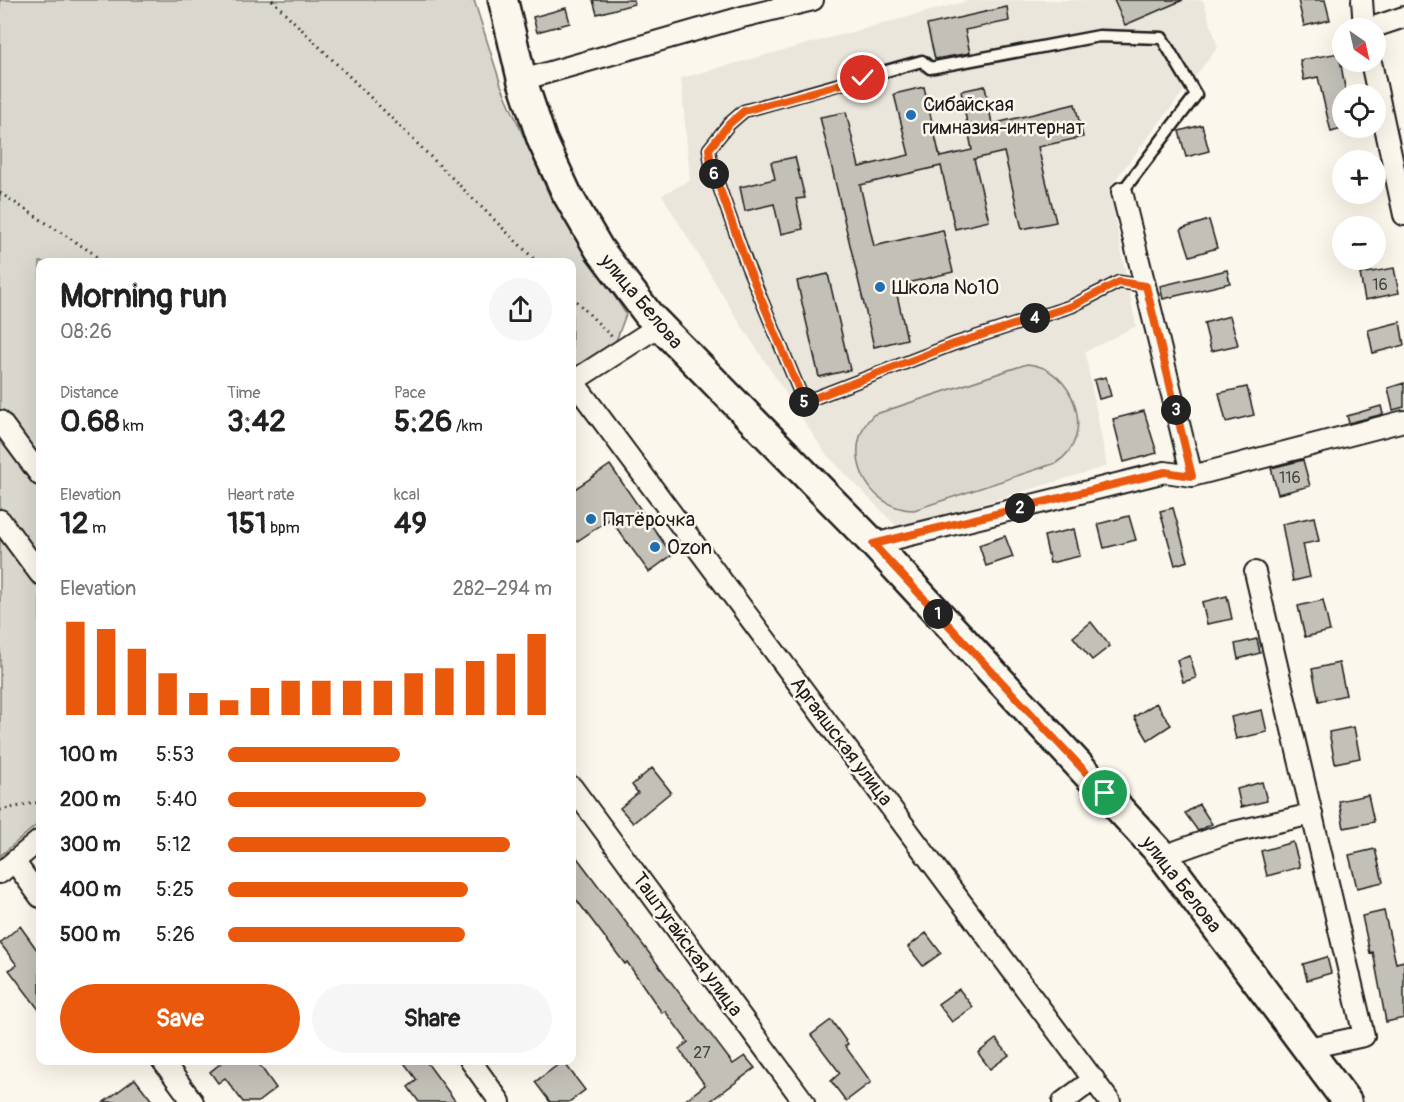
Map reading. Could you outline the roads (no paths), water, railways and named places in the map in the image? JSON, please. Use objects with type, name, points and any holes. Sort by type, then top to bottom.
[{"type":"main road","name":"улица Белова","points":[[503,0],[522,80],[542,140],[567,194],[600,249],[659,326],[873,544],[1163,856],[1347,1102]]},
{"type":"street","points":[[522,80],[739,9],[813,0]]},
{"type":"street","points":[[1362,0],[1363,18]]},
{"type":"street","points":[[1386,23],[1404,17]]},
{"type":"street","points":[[1373,72],[1404,215]]},
{"type":"street","points":[[1122,192],[1192,476]]},
{"type":"street","points":[[576,379],[659,326]]},
{"type":"street","name":"Аргаяшская улица","points":[[576,386],[1110,1102]]},
{"type":"street","points":[[0,421],[36,470]]},
{"type":"street","points":[[873,544],[1165,472],[1192,476],[1404,421]]},
{"type":"street","points":[[0,520],[36,569]]},
{"type":"street","points":[[1255,572],[1364,1036],[1308,1048]]},
{"type":"street","name":"Таштугайская улица","points":[[576,792],[804,1102]]},
{"type":"street","points":[[1163,856],[1225,834],[1312,814]]},
{"type":"street","points":[[36,843],[7,867],[36,893]]},
{"type":"street","points":[[166,1065],[193,1102]]},
{"type":"street","points":[[474,1065],[500,1102]]},
{"type":"street","points":[[1063,1102],[1094,1079]]},
{"type":"lane","points":[[1122,192],[1196,95],[1162,38],[1099,36],[930,68],[922,61],[744,111],[729,124],[709,149],[711,164],[747,265],[804,402],[954,344],[1072,306],[1119,282],[1146,286]]},
{"type":"place","name":"Сибайская гимназия-интернат","points":[[911,115]]},
{"type":"place","name":"Школа №10","points":[[880,287]]},
{"type":"place","name":"Пятёрочка","points":[[591,519]]},
{"type":"place","name":"Ozon","points":[[655,547]]}]
